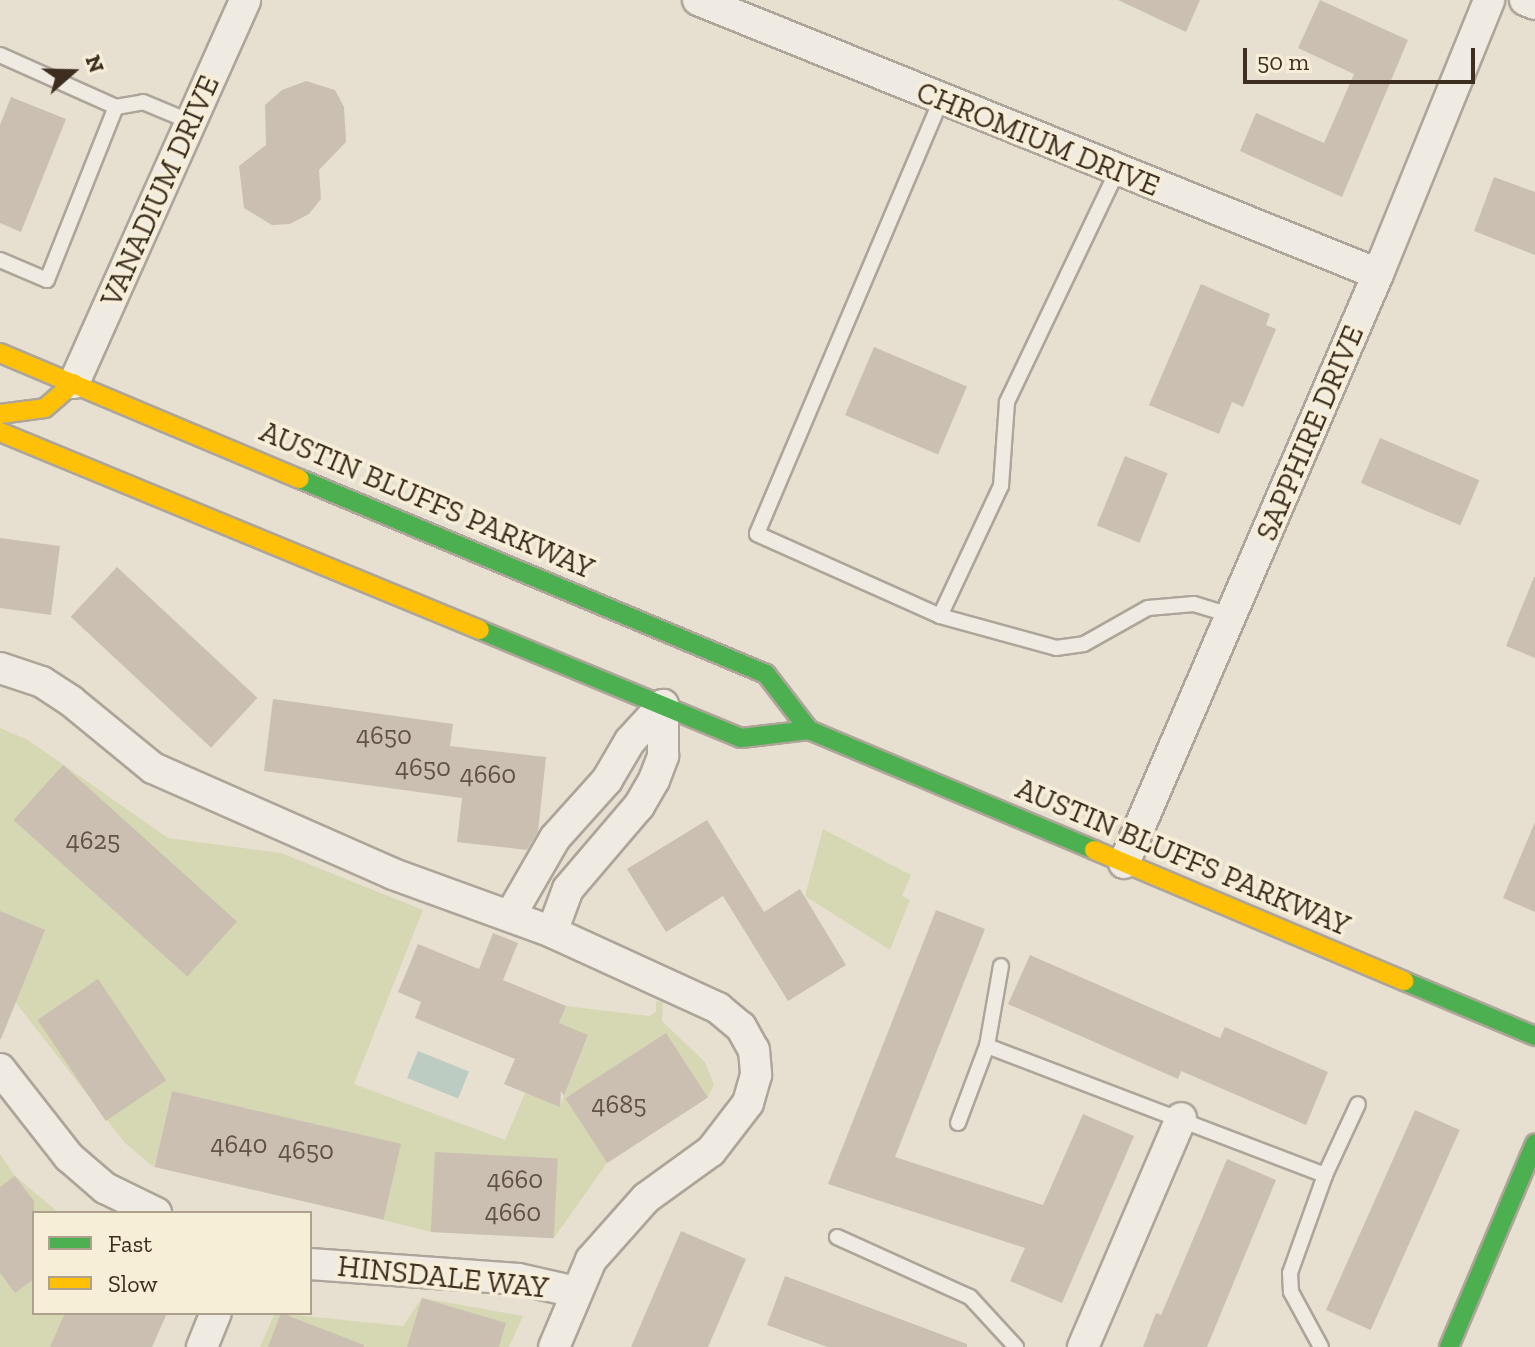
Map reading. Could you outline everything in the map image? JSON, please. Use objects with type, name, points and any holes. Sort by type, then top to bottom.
[{"type":"main road","name":"AUSTIN BLUFFS PARKWAY","points":[[0,353],[766,674],[809,730],[1535,1036]]},
{"type":"main road","points":[[0,414],[45,408],[74,383]]},
{"type":"main road","name":"AUSTIN BLUFFS PARKWAY","points":[[0,432],[741,738],[809,730]]},
{"type":"main road","points":[[1449,1347],[1535,1143]]},
{"type":"street","name":"VANADIUM DRIVE","points":[[74,383],[245,0]]},
{"type":"street","name":"CHROMIUM DRIVE","points":[[698,0],[1378,274]]},
{"type":"street","name":"SAPPHIRE DRIVE","points":[[1124,863],[1378,274],[1489,0]]},
{"type":"street","points":[[1525,0],[1535,4]]},
{"type":"street","points":[[0,668],[42,682],[71,701],[153,768],[393,874],[552,932],[718,1008],[741,1027],[754,1050],[756,1075],[748,1103],[711,1151],[620,1224],[591,1260],[554,1347]]},
{"type":"street","points":[[510,916],[543,854],[663,705]]},
{"type":"street","points":[[552,932],[568,889],[639,806],[654,780],[663,756],[663,705]]},
{"type":"street","points":[[0,1069],[69,1157],[105,1188],[152,1211]]},
{"type":"street","points":[[1083,1347],[1181,1118]]},
{"type":"street","name":"HINSDALE WAY","points":[[312,1264],[518,1279],[576,1292]]},
{"type":"street","points":[[202,1347],[215,1315]]},
{"type":"lane","points":[[0,55],[116,107],[143,102],[191,122]]},
{"type":"lane","points":[[941,100],[757,534],[940,616],[1056,648],[1084,644],[1148,608],[1194,604],[1231,615]]},
{"type":"lane","points":[[0,260],[47,280],[116,107]]},
{"type":"lane","points":[[940,616],[1001,486],[1007,402],[1117,171]]},
{"type":"lane","points":[[958,1123],[987,1046],[1001,966]]},
{"type":"lane","points":[[987,1046],[1325,1175]]},
{"type":"lane","points":[[1321,1347],[1291,1292],[1290,1273],[1325,1175],[1358,1104]]},
{"type":"lane","points":[[837,1237],[970,1297],[1016,1347]]},
{"type":"green space","points":[[0,728],[28,740],[168,838],[281,853],[423,910],[354,1084],[505,1140],[525,1093],[560,1106],[588,1036],[559,1023],[566,1006],[649,1016],[656,1012],[656,1001],[663,1002],[662,1021],[705,1062],[714,1085],[708,1097],[607,1163],[554,1238],[431,1232],[383,1220],[400,1144],[172,1091],[154,1167],[125,1143],[16,1003],[0,996]]},
{"type":"green space","points":[[823,829],[911,875],[902,896],[910,900],[890,950],[805,896]]},
{"type":"green space","points":[[0,1154],[15,1176],[57,1211],[32,1211],[32,1315],[166,1315],[152,1347],[0,1347]]},
{"type":"green space","points":[[422,1298],[523,1316],[509,1347],[260,1347],[274,1315],[403,1326]]},
{"type":"shaded area","points":[[418,1051],[469,1072],[458,1098],[407,1078]]},
{"type":"building","points":[[1118,0],[1200,0],[1186,32]]},
{"type":"building","points":[[1320,0],[1408,40],[1342,197],[1240,151],[1256,113],[1324,143],[1354,74],[1298,48]]},
{"type":"building","points":[[306,81],[335,90],[344,107],[346,142],[319,170],[321,199],[309,214],[290,224],[272,225],[244,208],[239,166],[266,145],[265,105],[282,90]]},
{"type":"building","points":[[11,97],[66,119],[21,232],[0,223],[0,125]]},
{"type":"building","points":[[1494,177],[1535,192],[1535,255],[1474,231]]},
{"type":"building","points":[[1201,284],[1270,314],[1266,325],[1276,329],[1243,407],[1232,402],[1219,434],[1149,405]]},
{"type":"building","points":[[874,347],[967,386],[938,455],[845,415]]},
{"type":"building","points":[[1380,438],[1479,480],[1460,525],[1361,483]]},
{"type":"building","points":[[1125,456],[1168,473],[1140,543],[1097,526]]},
{"type":"building","points":[[0,538],[60,546],[51,615],[0,608]]},
{"type":"building","points":[[117,567],[257,698],[211,748],[71,617]]},
{"type":"building","points":[[1535,577],[1535,658],[1506,646]]},
{"type":"building","points":[[273,699],[453,724],[450,746],[546,757],[538,832],[527,850],[457,842],[462,798],[264,771]]},
{"type":"building","points":[[63,765],[237,922],[187,977],[13,820]]},
{"type":"building","points":[[707,820],[764,912],[800,889],[846,965],[788,1001],[723,896],[666,932],[627,869]]},
{"type":"building","points":[[1535,822],[1535,912],[1503,898]]},
{"type":"building","points":[[936,910],[985,929],[895,1157],[1043,1205],[1083,1114],[1134,1136],[1062,1303],[1010,1281],[1025,1248],[828,1184]]},
{"type":"building","points":[[0,911],[45,930],[1,1039],[0,1039]]},
{"type":"building","points":[[493,933],[518,943],[503,980],[566,1006],[559,1023],[588,1035],[564,1096],[561,1091],[560,1107],[504,1084],[515,1059],[415,1018],[421,1002],[398,992],[418,944],[479,969]]},
{"type":"building","points":[[1030,955],[1220,1038],[1225,1027],[1328,1072],[1306,1125],[1181,1071],[1178,1079],[1008,1004]]},
{"type":"building","points":[[98,979],[166,1080],[106,1121],[37,1020]]},
{"type":"building","points":[[666,1033],[708,1098],[607,1163],[565,1098]]},
{"type":"building","points":[[172,1091],[401,1144],[383,1220],[154,1167]]},
{"type":"building","points":[[1415,1110],[1460,1130],[1371,1330],[1326,1310]]},
{"type":"building","points":[[435,1152],[558,1158],[554,1238],[431,1232]]},
{"type":"building","points":[[1227,1159],[1276,1180],[1207,1347],[1143,1347],[1156,1313],[1161,1315]]},
{"type":"building","points":[[15,1176],[34,1201],[32,1280],[15,1293],[0,1273],[0,1187]]},
{"type":"building","points":[[681,1231],[746,1259],[708,1347],[631,1347]]},
{"type":"building","points":[[785,1276],[967,1344],[967,1347],[827,1347],[767,1325]]},
{"type":"building","points":[[422,1298],[506,1323],[499,1347],[407,1347]]},
{"type":"building","points":[[64,1315],[166,1315],[152,1347],[50,1347]]},
{"type":"building","points":[[280,1315],[364,1345],[364,1347],[268,1347]]},
{"type":"traffic: fast","points":[[300,479],[766,674],[809,730]]},
{"type":"traffic: fast","points":[[480,630],[741,738],[809,730],[1094,850]]},
{"type":"traffic: fast","points":[[1404,981],[1535,1036]]},
{"type":"traffic: fast","points":[[1449,1347],[1535,1143]]},
{"type":"traffic: slow","points":[[0,353],[300,479]]},
{"type":"traffic: slow","points":[[0,414],[45,408],[74,383]]},
{"type":"traffic: slow","points":[[0,432],[480,630]]},
{"type":"traffic: slow","points":[[1094,850],[1404,981]]}]
